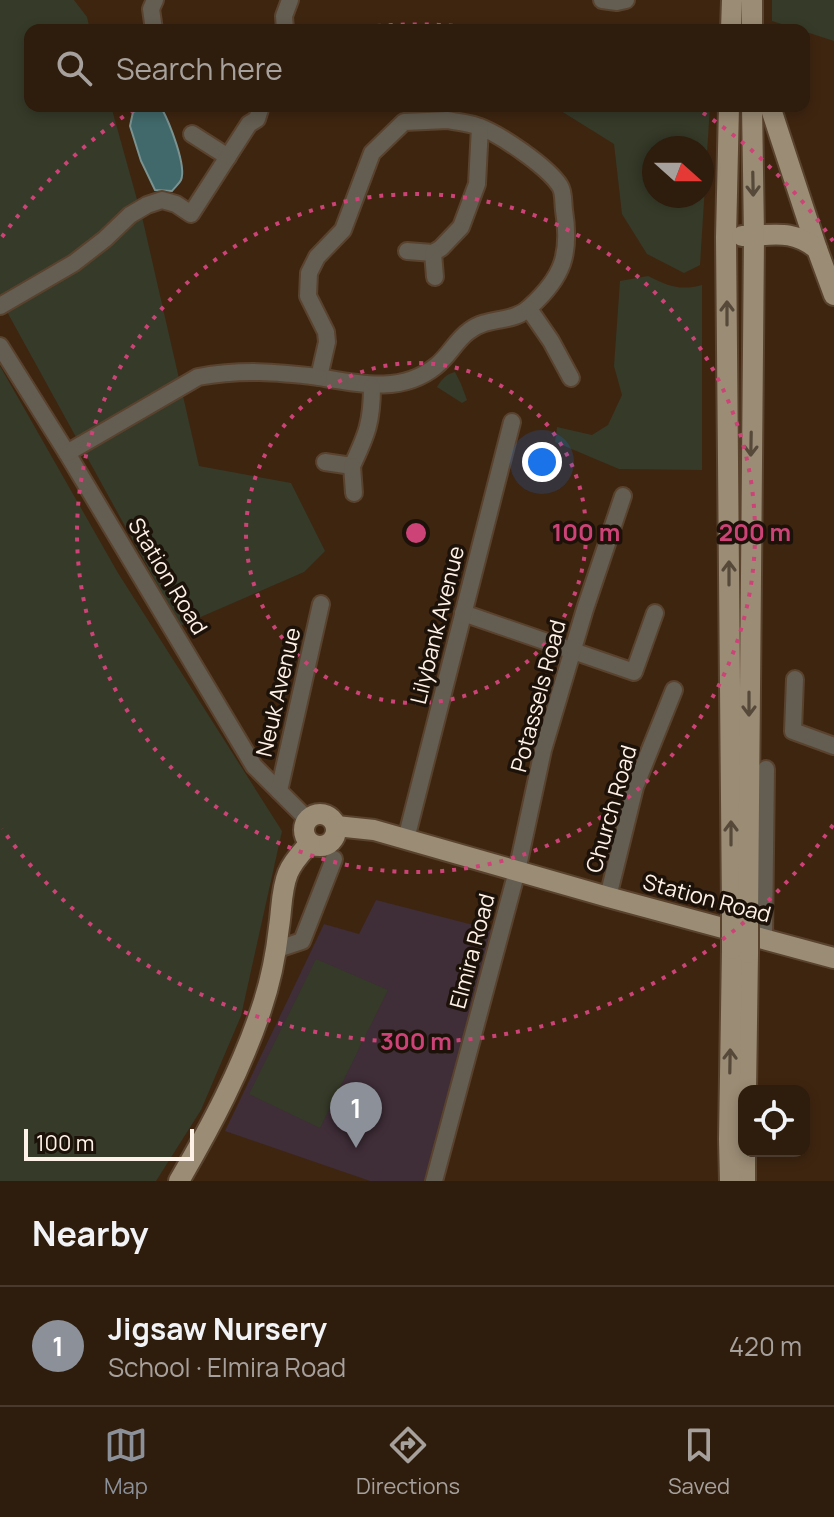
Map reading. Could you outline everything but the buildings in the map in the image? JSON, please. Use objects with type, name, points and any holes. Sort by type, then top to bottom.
[{"type":"main road","points":[[731,24],[732,0]]},
{"type":"main road","points":[[752,0],[752,24]]},
{"type":"main road","points":[[729,112],[726,237],[740,914]]},
{"type":"main road","points":[[730,1181],[737,1145],[754,236],[752,112]]},
{"type":"main road","points":[[773,114],[834,295]]},
{"type":"main road","points":[[726,237],[797,236],[817,249]]},
{"type":"main road","name":"Station Road","points":[[308,820],[321,814],[330,818],[336,826],[374,830],[834,958]]},
{"type":"main road","points":[[308,820],[304,836],[316,846],[328,845],[335,837],[336,826]]},
{"type":"main road","points":[[179,1181],[246,1051],[262,1008],[287,875],[310,843]]},
{"type":"main road","points":[[740,951],[746,1085]]},
{"type":"main road","points":[[737,1145],[745,1181]]},
{"type":"street","points":[[153,24],[151,9],[155,0]]},
{"type":"street","points":[[285,24],[290,0]]},
{"type":"street","points":[[602,0],[626,0]]},
{"type":"street","points":[[0,306],[74,263],[130,215],[147,205],[162,200],[176,204],[191,214],[259,112]]},
{"type":"street","points":[[67,453],[198,377],[223,372],[264,371],[372,386],[408,381],[424,374],[445,359],[468,331],[479,325],[512,319],[529,309],[555,281],[563,265],[567,230],[561,187],[532,156],[480,127],[401,114],[372,153],[343,230],[317,257],[309,273],[308,296],[326,332],[327,342],[319,377]]},
{"type":"street","points":[[407,251],[433,253],[461,227],[477,184],[480,127]]},
{"type":"street","points":[[192,134],[228,157]]},
{"type":"street","points":[[433,253],[435,277]]},
{"type":"street","points":[[529,309],[571,378]]},
{"type":"street","name":"Station Road","points":[[0,346],[254,766],[308,820]]},
{"type":"street","points":[[354,493],[352,466],[368,432],[372,386]]},
{"type":"street","name":"Lilybank Avenue","points":[[406,839],[512,422]]},
{"type":"street","points":[[325,462],[352,466]]},
{"type":"street","name":"Potassels Road","points":[[517,871],[543,750],[623,496]]},
{"type":"street","name":"Neuk Avenue","points":[[279,791],[321,604]]},
{"type":"street","points":[[463,613],[634,672],[655,613]]},
{"type":"street","points":[[795,679],[793,731],[834,746]]},
{"type":"street","name":"Church Road","points":[[608,897],[635,787],[674,690]]},
{"type":"street","points":[[764,938],[766,769]]},
{"type":"street","points":[[275,950],[302,941],[334,859]]},
{"type":"street","name":"Elmira Road","points":[[434,1181],[517,871]]},
{"type":"shaded area","points":[[376,900],[493,930],[424,1181],[370,1181],[225,1131],[324,924],[359,934]]},
{"type":"green space","points":[[0,0],[74,0],[89,24],[24,24],[24,112],[113,112],[143,221],[199,466],[291,483],[325,551],[304,572],[180,626],[0,299]]},
{"type":"green space","points":[[772,0],[834,0],[834,41],[810,33],[810,24],[772,21]]},
{"type":"green space","points":[[563,112],[710,112],[708,136],[642,136],[642,208],[704,208],[700,265],[684,273],[647,254],[622,214],[614,144]]},
{"type":"green space","points":[[648,276],[674,286],[687,288],[702,285],[702,470],[619,469],[555,442],[557,427],[592,435],[608,425],[622,395],[614,366],[620,281]]},
{"type":"green space","points":[[0,366],[118,573],[282,831],[241,1016],[201,1110],[156,1181],[0,1181]]},
{"type":"green space","points":[[455,372],[467,400],[462,403],[437,387],[444,378]]},
{"type":"green space","points":[[316,959],[388,990],[320,1128],[249,1094]]},
{"type":"water","points":[[133,112],[163,112],[182,165],[181,180],[172,191],[155,190],[141,161],[130,126]]},
{"type":"place","name":"Jigsaw Nursery","points":[[356,1148]]}]
